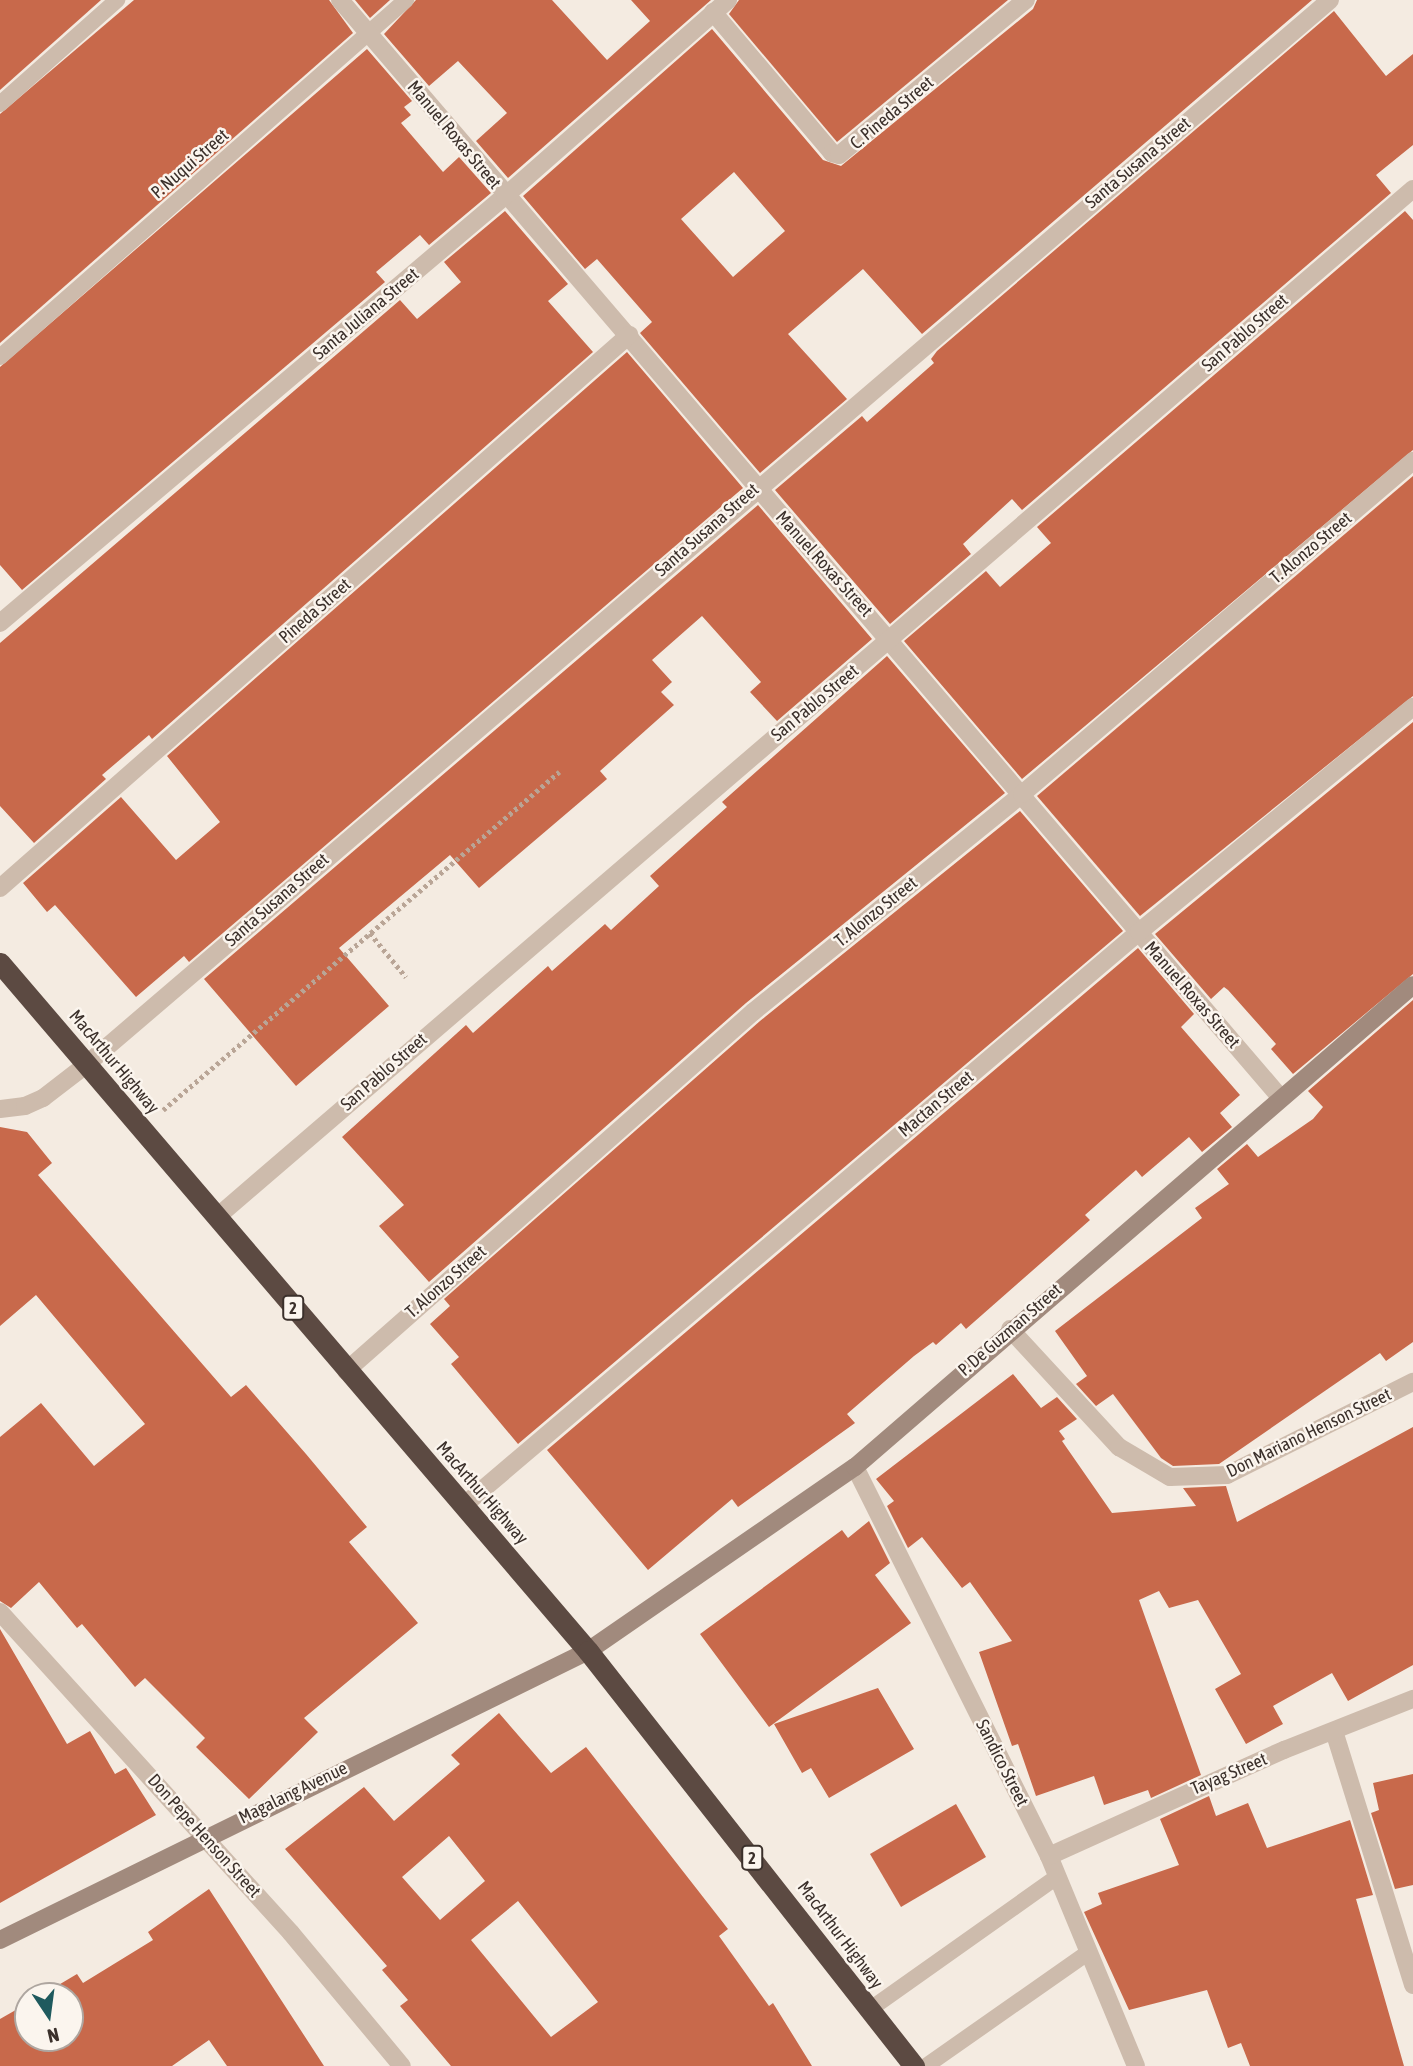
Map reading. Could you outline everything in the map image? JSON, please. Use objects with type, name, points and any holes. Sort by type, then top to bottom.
[{"type":"highway","name":"MacArthur Highway","points":[[0,963],[588,1651],[914,2066]]},
{"type":"street","name":"Manuel Roxas Street","points":[[340,0],[505,196],[629,335],[756,488],[892,638],[940,702],[1023,794],[1280,1097]]},
{"type":"street","name":"Santa Juliana Street","points":[[0,623],[505,196],[728,0]]},
{"type":"street","name":"C. Pineda Street","points":[[713,12],[832,153],[839,155],[1026,0]]},
{"type":"street","name":"Santa Susana Street","points":[[0,1109],[25,1106],[43,1098],[87,1064],[756,488],[1329,0]]},
{"type":"street","name":"San Pablo Street","points":[[217,1217],[1413,189]]},
{"type":"street","name":"Pineda Street","points":[[0,888],[629,335]]},
{"type":"street","name":"T. Alonzo Street","points":[[346,1371],[753,1012],[1023,794],[1413,461]]},
{"type":"street","name":"Mactan Street","points":[[464,1506],[1139,932],[1413,707]]},
{"type":"street","name":"P. De Guzman Street","points":[[588,1651],[855,1467],[1010,1329],[1413,985]]},
{"type":"street","name":"Don Mariano Henson Street","points":[[1010,1329],[1119,1447],[1170,1477],[1227,1475],[1413,1382]]},
{"type":"street","name":"Sandico Street","points":[[855,1467],[1049,1856],[1136,2066]]},
{"type":"street","name":"Don Pepe Henson Street","points":[[0,1612],[205,1836],[402,2066]]},
{"type":"street","name":"Magalang Avenue","points":[[0,1940],[205,1836],[588,1651]]},
{"type":"street","name":"Tayag Street","points":[[1049,1856],[1413,1699]]},
{"type":"street","points":[[1334,1731],[1413,1985]]},
{"type":"lane","points":[[0,104],[117,0]]},
{"type":"lane","name":"P. Nuqui Street","points":[[0,357],[407,0]]},
{"type":"lane","points":[[869,2010],[1057,1877]]},
{"type":"lane","points":[[926,2066],[1089,1952]]},
{"type":"path","points":[[141,1129],[559,772]]},
{"type":"path","points":[[370,933],[406,977]]},
{"type":"building","points":[[0,0],[101,0],[0,90]]},
{"type":"building","points":[[134,0],[329,0],[353,33],[0,343],[0,114]]},
{"type":"building","points":[[355,0],[390,0],[370,18]]},
{"type":"building","points":[[416,0],[552,0],[607,60],[650,21],[631,0],[711,0],[508,178],[476,141],[507,113],[458,61],[429,86],[384,34]]},
{"type":"building","points":[[739,0],[1008,0],[837,142],[729,14]]},
{"type":"building","points":[[1037,0],[1312,0],[922,334],[863,269],[788,334],[847,399],[760,473],[640,333],[652,322],[597,259],[585,269],[523,196],[712,29],[823,160],[841,166],[1033,9]],"holes":[[[734,172],[785,231],[733,277],[681,219]]]},
{"type":"building","points":[[1334,11],[1386,76],[1413,54],[1413,145],[1376,175],[1391,193],[1022,510],[1012,499],[963,544],[971,554],[890,624],[775,490],[862,416],[867,422],[934,363],[931,359],[937,351]]},
{"type":"building","points":[[367,49],[412,101],[404,107],[411,115],[401,123],[443,172],[459,157],[491,193],[429,245],[420,235],[376,272],[385,282],[22,590],[0,565],[0,367]]},
{"type":"building","points":[[505,211],[568,284],[548,301],[593,352],[152,739],[149,735],[102,775],[106,779],[34,843],[0,806],[0,643],[400,300],[417,319],[461,282],[444,262]]},
{"type":"building","points":[[1405,211],[1413,220],[1413,450],[1022,779],[904,641],[986,571],[1000,587],[1051,543],[1037,527]]},
{"type":"building","points":[[627,352],[743,488],[189,962],[184,956],[136,997],[55,905],[47,912],[23,883],[121,797],[176,860],[220,822],[167,756]]},
{"type":"building","points":[[1413,476],[1413,696],[1140,916],[1037,796]]},
{"type":"building","points":[[758,505],[872,639],[777,721],[750,692],[761,682],[702,616],[652,660],[672,682],[661,692],[674,705],[600,771],[607,779],[479,888],[450,855],[339,948],[389,1006],[296,1086],[204,979]]},
{"type":"building","points":[[887,656],[1005,793],[746,1003],[429,1282],[379,1226],[404,1205],[342,1137],[466,1025],[473,1033],[548,966],[552,971],[605,924],[611,930],[659,886],[650,876],[727,807],[722,802]]},
{"type":"building","points":[[1413,722],[1413,974],[1293,1074],[1271,1049],[1276,1044],[1228,990],[1224,987],[1211,999],[1155,934]]},
{"type":"building","points":[[1020,811],[1123,931],[518,1444],[451,1364],[459,1357],[430,1324],[450,1306],[444,1299],[760,1021]]},
{"type":"building","points":[[1138,948],[1194,1014],[1181,1027],[1240,1095],[1220,1113],[1232,1127],[1202,1152],[1189,1137],[1142,1177],[1136,1170],[1085,1215],[1090,1220],[966,1329],[961,1323],[936,1345],[933,1342],[847,1414],[855,1423],[738,1507],[732,1499],[648,1570],[547,1450]]},
{"type":"building","points":[[1413,1000],[1413,1342],[1386,1361],[1380,1353],[1219,1464],[1173,1466],[1161,1458],[1113,1394],[1096,1406],[1076,1384],[1087,1376],[1055,1331],[1202,1218],[1195,1208],[1229,1184],[1217,1169],[1247,1144],[1258,1157],[1313,1119],[1323,1107],[1308,1091]]},
{"type":"building","points":[[0,1127],[27,1132],[52,1163],[38,1175],[231,1397],[246,1385],[306,1454],[367,1527],[349,1542],[418,1623],[304,1718],[318,1732],[249,1799],[196,1747],[205,1738],[145,1678],[135,1687],[82,1624],[77,1628],[39,1582],[11,1608],[0,1601],[0,1437],[41,1403],[94,1466],[145,1424],[36,1295],[0,1326]]},
{"type":"building","points":[[1013,1374],[1041,1408],[1057,1397],[1077,1419],[1059,1431],[1065,1439],[1062,1441],[1112,1513],[1196,1506],[1183,1488],[1226,1486],[1237,1522],[1413,1427],[1413,1665],[1348,1701],[1332,1673],[1273,1706],[1283,1724],[1246,1744],[1215,1689],[1241,1674],[1198,1600],[1169,1608],[1159,1591],[1139,1600],[1201,1775],[1151,1798],[1148,1790],[1104,1805],[1094,1776],[1036,1796],[1018,1744],[1012,1746],[979,1652],[1012,1641],[970,1582],[962,1588],[922,1537],[908,1548],[887,1506],[894,1501],[876,1479]]},
{"type":"building","points":[[869,1521],[890,1563],[875,1575],[911,1623],[769,1727],[700,1634],[842,1530],[848,1538]]},
{"type":"building","points":[[0,1629],[67,1744],[90,1731],[115,1774],[126,1768],[156,1815],[0,1903]]},
{"type":"building","points":[[878,1688],[914,1749],[829,1798],[811,1768],[802,1773],[774,1724]]},
{"type":"building","points":[[499,1713],[551,1773],[586,1747],[728,1929],[719,1936],[769,2006],[773,2003],[812,2066],[451,2066],[400,2006],[408,2000],[382,1970],[387,1966],[285,1849],[364,1787],[394,1821],[460,1764],[451,1755]],"holes":[[[449,1836],[485,1881],[440,1920],[402,1877]],[[518,1901],[598,2002],[551,2037],[471,1940]]]},
{"type":"building","points":[[1413,1774],[1413,1885],[1395,1889],[1371,1813],[1379,1810],[1373,1783]]},
{"type":"building","points":[[1209,1796],[1216,1816],[1248,1803],[1267,1848],[1350,1820],[1373,1895],[1356,1899],[1404,2066],[1250,2066],[1241,2043],[1228,2048],[1207,1990],[1129,2010],[1084,1912],[1102,1904],[1098,1893],[1179,1865],[1160,1819]]},
{"type":"building","points":[[956,1804],[986,1857],[901,1907],[870,1854]]},
{"type":"building","points":[[209,1889],[324,2066],[227,2066],[209,2040],[172,2066],[0,2066],[0,2019],[14,2011],[14,2052],[84,2052],[84,1982],[153,1940],[148,1932]]},
{"type":"building","points":[[77,1974],[82,1982],[64,1982]]}]
